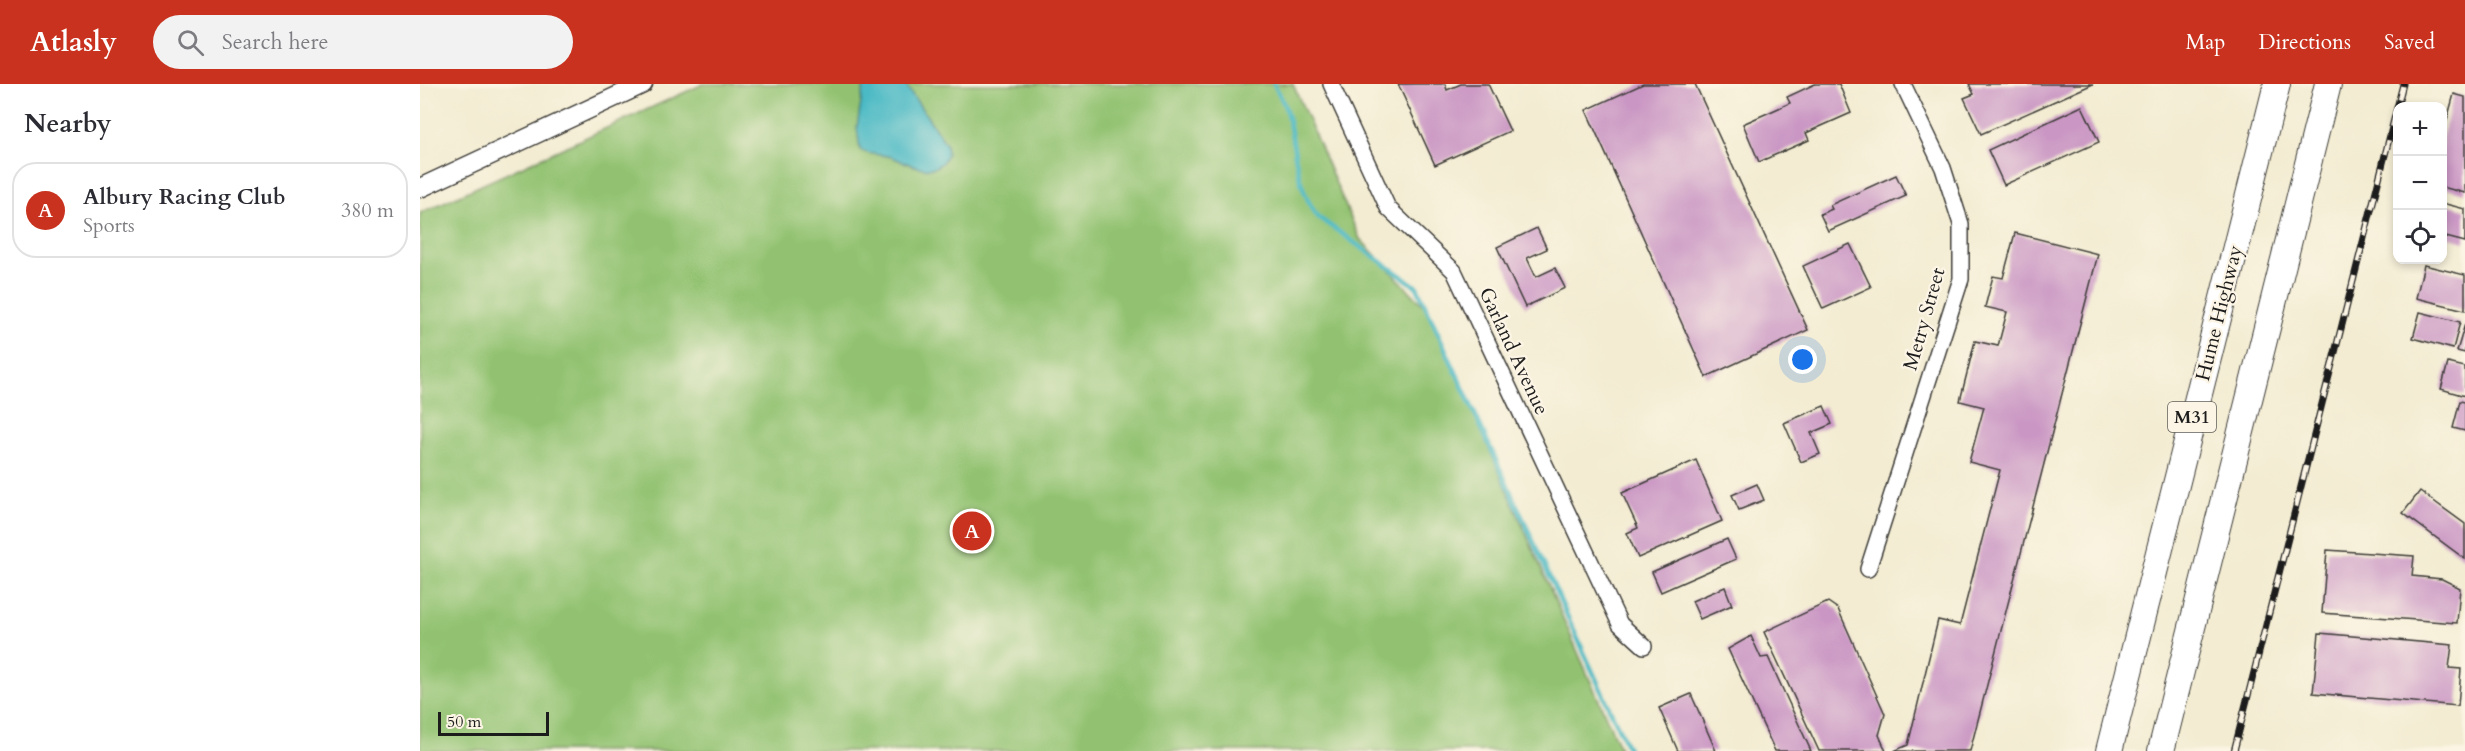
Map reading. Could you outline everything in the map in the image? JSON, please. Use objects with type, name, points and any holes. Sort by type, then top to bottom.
[{"type":"highway","name":"Hume Highway","points":[[2109,751],[2277,84]]},
{"type":"highway","name":"M31","points":[[2162,751],[2328,84]]},
{"type":"street","points":[[420,188],[643,84]]},
{"type":"street","name":"Garland Avenue","points":[[1332,84],[1388,208],[1454,271],[1620,624],[1644,646]]},
{"type":"street","name":"Metry Street","points":[[1868,569],[1961,279],[1961,224],[1942,168],[1903,84]]},
{"type":"green space","points":[[703,84],[1293,84],[1360,239],[1429,311],[1621,751],[420,751],[420,213]]},
{"type":"water","points":[[864,84],[905,84],[946,144],[947,154],[942,162],[929,169],[921,168],[888,156],[870,154],[860,150],[857,127]]},
{"type":"building","points":[[1398,84],[1445,84],[1447,90],[1461,84],[1488,84],[1510,131],[1435,165]]},
{"type":"building","points":[[1643,84],[1695,84],[1808,330],[1706,377],[1586,110]]},
{"type":"building","points":[[1815,84],[1839,84],[1851,113],[1806,133],[1809,140],[1759,162],[1743,124],[1790,103],[1787,97]]},
{"type":"building","points":[[1969,84],[2093,84],[1981,134],[1964,98],[1974,94]]},
{"type":"building","points":[[2454,94],[2465,97],[2465,193],[2447,188],[2447,120]]},
{"type":"building","points":[[2082,106],[2099,142],[2004,185],[1988,150]]},
{"type":"building","points":[[1896,175],[1906,196],[1828,231],[1820,214],[1832,209],[1830,205]]},
{"type":"building","points":[[2447,204],[2465,209],[2465,242],[2447,237]]},
{"type":"building","points":[[1537,228],[1547,249],[1527,258],[1536,277],[1555,268],[1565,288],[1525,307],[1497,247]]},
{"type":"building","points":[[2015,233],[2098,254],[1970,751],[1894,751],[1908,745],[1938,620],[1960,625],[2000,470],[1969,462],[1984,407],[1960,401],[1975,341],[1998,346],[2007,312],[1985,307],[1993,276],[2003,278]]},
{"type":"building","points":[[1850,244],[1871,287],[1823,309],[1803,266]]},
{"type":"building","points":[[2424,265],[2465,275],[2465,310],[2416,298]]},
{"type":"building","points":[[2420,312],[2460,322],[2453,349],[2413,338]]},
{"type":"building","points":[[2465,324],[2465,353],[2457,351]]},
{"type":"building","points":[[2448,363],[2465,367],[2465,396],[2441,389]]},
{"type":"building","points":[[2460,401],[2465,402],[2465,431],[2453,428]]},
{"type":"building","points":[[1824,406],[1832,424],[1811,433],[1820,454],[1801,462],[1784,423]]},
{"type":"building","points":[[1696,460],[1722,521],[1638,558],[1627,533],[1638,528],[1622,493]]},
{"type":"building","points":[[1757,484],[1764,500],[1739,510],[1732,495]]},
{"type":"building","points":[[2420,491],[2465,524],[2465,559],[2403,513]]},
{"type":"building","points":[[1727,539],[1736,559],[1661,592],[1652,572]]},
{"type":"building","points":[[2327,550],[2414,556],[2412,576],[2442,579],[2460,588],[2457,623],[2322,613]]},
{"type":"building","points":[[1725,587],[1732,605],[1700,619],[1692,601]]},
{"type":"building","points":[[1828,602],[1838,609],[1885,714],[1879,735],[1886,751],[1819,751],[1764,632]]},
{"type":"building","points":[[2319,633],[2452,645],[2449,668],[2461,669],[2458,706],[2313,693]]},
{"type":"building","points":[[1751,636],[1761,658],[1768,657],[1811,751],[1775,751],[1728,649]]},
{"type":"building","points":[[1691,694],[1716,751],[1678,751],[1659,708]]},
{"type":"waterway","points":[[1274,84],[1290,124],[1304,191],[1318,217],[1417,287],[1629,751]]},
{"type":"railway","points":[[2234,751],[2403,84]]},
{"type":"place","name":"Albury Racing Club","points":[[972,531]]}]
